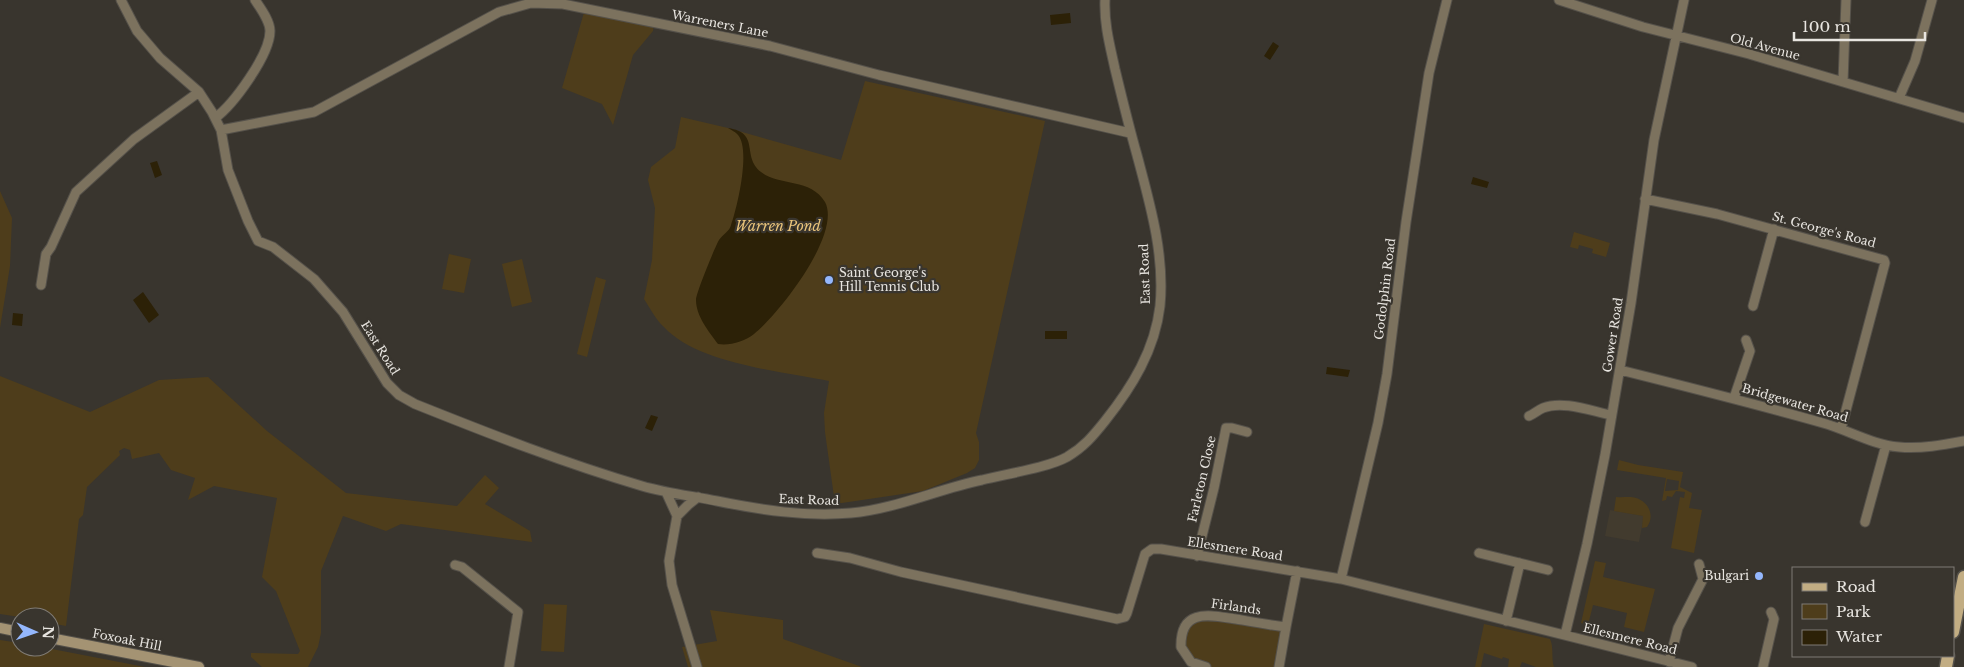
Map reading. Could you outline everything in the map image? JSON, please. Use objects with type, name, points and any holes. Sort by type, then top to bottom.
[{"type":"main road","points":[[1954,627],[1964,577]]},
{"type":"main road","name":"Foxoak Hill","points":[[60,640],[199,667]]},
{"type":"street","points":[[121,0],[137,31],[160,58],[199,92],[221,130]]},
{"type":"street","points":[[215,118],[226,110],[262,56],[270,31],[267,20],[255,0]]},
{"type":"street","name":"East Road","points":[[221,130],[228,170],[258,241],[273,247],[314,278],[347,320],[386,383],[399,395],[415,404],[524,447],[666,492],[767,511],[839,513],[872,510],[959,485],[1064,459],[1086,445],[1124,396],[1142,366],[1156,327],[1160,306],[1160,275],[1155,230],[1130,133],[1106,25],[1105,0]]},
{"type":"street","name":"Godolphin Road","points":[[1342,579],[1378,423],[1388,368],[1406,222],[1426,91],[1447,0]]},
{"type":"street","name":"Old Avenue","points":[[1559,0],[1676,36],[1749,54],[1964,118]]},
{"type":"street","name":"Gower Road","points":[[1565,635],[1587,544],[1620,370],[1654,140],[1684,0]]},
{"type":"street","points":[[1843,82],[1846,0]]},
{"type":"street","points":[[1899,98],[1915,61],[1932,0]]},
{"type":"street","name":"Warreners Lane","points":[[221,130],[314,112],[499,12],[531,3],[563,4],[654,24],[721,35],[796,52],[879,75],[1130,133]]},
{"type":"street","points":[[41,285],[46,254],[76,192],[134,139],[199,92]]},
{"type":"street","name":"St. George's Road","points":[[1645,199],[1717,214],[1884,260],[1885,264],[1841,429]]},
{"type":"street","points":[[1754,306],[1774,229]]},
{"type":"street","points":[[1734,398],[1750,351],[1746,340]]},
{"type":"street","name":"Bridgewater Road","points":[[1620,370],[1734,398],[1900,448],[1964,441]]},
{"type":"street","points":[[1529,416],[1542,408],[1553,405],[1611,415]]},
{"type":"street","name":"Farleton Close","points":[[1197,556],[1214,488],[1226,428],[1247,432]]},
{"type":"street","points":[[1865,522],[1886,445]]},
{"type":"street","points":[[666,492],[678,516]]},
{"type":"street","points":[[698,497],[678,516],[669,561],[670,576],[698,667]]},
{"type":"street","name":"Ellesmere Road","points":[[817,553],[850,558],[901,572],[1118,619],[1127,613],[1145,554],[1152,549],[1161,549],[1297,570],[1342,579],[1692,667]]},
{"type":"street","points":[[1478,553],[1548,570]]},
{"type":"street","points":[[1506,621],[1520,563]]},
{"type":"street","points":[[1668,662],[1678,628],[1703,579],[1700,564]]},
{"type":"street","points":[[455,565],[462,567],[518,612],[509,667]]},
{"type":"street","points":[[1279,667],[1297,570]]},
{"type":"street","points":[[1763,667],[1774,619],[1771,612]]},
{"type":"street","name":"Firlands","points":[[1206,667],[1191,662],[1181,647],[1183,628],[1195,617],[1208,615],[1286,627]]},
{"type":"shaded area","points":[[1610,510],[1644,516],[1639,542],[1605,536]]},
{"type":"green space","points":[[585,9],[654,24],[653,31],[633,55],[613,125],[602,104],[562,88]]},
{"type":"green space","name":"Saint George's Hill Tennis Club","points":[[865,81],[1045,121],[976,433],[979,442],[979,460],[975,468],[923,491],[835,504],[824,413],[829,381],[741,364],[697,350],[679,340],[664,327],[644,299],[652,260],[655,208],[648,180],[651,167],[675,148],[681,117],[728,128],[841,160]]},
{"type":"green space","points":[[0,191],[12,218],[10,266],[0,328]]},
{"type":"green space","points":[[1574,232],[1610,243],[1606,257],[1592,253],[1593,249],[1579,245],[1578,249],[1570,247]]},
{"type":"green space","points":[[449,254],[471,259],[464,293],[442,289]]},
{"type":"green space","points":[[522,259],[532,302],[512,307],[502,264]]},
{"type":"green space","points":[[596,277],[606,280],[587,357],[577,354]]},
{"type":"green space","points":[[0,376],[90,412],[159,380],[208,377],[267,431],[346,493],[457,506],[485,475],[499,488],[485,504],[530,531],[532,542],[401,524],[386,531],[343,516],[321,571],[321,633],[318,647],[308,667],[262,667],[251,657],[251,653],[298,654],[300,651],[276,591],[262,577],[277,498],[214,486],[188,500],[195,478],[171,470],[159,453],[132,459],[130,450],[124,448],[119,451],[120,455],[87,487],[83,515],[79,519],[66,626],[60,625],[60,607],[10,607],[10,616],[0,614]]},
{"type":"green space","points":[[1619,460],[1683,472],[1680,487],[1692,493],[1689,508],[1702,510],[1694,553],[1671,548],[1680,497],[1684,498],[1685,492],[1676,491],[1672,497],[1667,496],[1666,500],[1662,501],[1666,478],[1617,470]],"holes":[[[1667,479],[1679,481],[1678,490],[1665,491]]]},
{"type":"green space","points":[[1616,497],[1634,497],[1641,500],[1647,506],[1650,514],[1647,527],[1642,528],[1643,516],[1614,511]]},
{"type":"green space","points":[[1595,561],[1606,563],[1603,577],[1655,589],[1644,632],[1624,627],[1627,613],[1593,605],[1588,625],[1581,623]]},
{"type":"green space","points":[[544,604],[567,605],[564,652],[541,651]]},
{"type":"green space","points":[[710,610],[783,620],[783,639],[862,667],[688,667],[682,647],[717,641]]},
{"type":"green space","points":[[1195,617],[1286,627],[1279,667],[1206,667],[1197,665],[1181,639]]},
{"type":"green space","points":[[1484,624],[1550,639],[1554,667],[1536,667],[1522,662],[1520,667],[1508,667],[1509,659],[1503,657],[1502,659],[1484,653],[1481,667],[1475,667]]},
{"type":"green space","points":[[0,640],[10,642],[10,657],[60,657],[60,651],[145,667],[0,667]]},
{"type":"water","points":[[1070,13],[1071,23],[1051,25],[1050,15]]},
{"type":"water","points":[[1273,42],[1279,46],[1270,60],[1264,56]]},
{"type":"water","name":"Warren Pond","points":[[728,128],[738,131],[748,140],[752,159],[755,166],[761,172],[776,179],[811,189],[819,194],[825,202],[828,216],[816,253],[805,273],[778,310],[750,337],[742,341],[718,344],[698,312],[696,300],[717,244],[730,227],[742,179],[742,142],[737,134]]},
{"type":"water","points":[[157,161],[162,175],[155,178],[150,163]]},
{"type":"water","points":[[1473,177],[1489,182],[1487,188],[1471,184]]},
{"type":"water","points":[[143,292],[159,315],[149,323],[133,300]]},
{"type":"water","points":[[13,313],[23,314],[22,326],[12,325]]},
{"type":"water","points":[[1045,331],[1067,331],[1067,339],[1045,339]]},
{"type":"water","points":[[1327,367],[1350,370],[1348,377],[1326,374]]},
{"type":"water","points":[[651,415],[658,417],[652,431],[645,428]]},
{"type":"place","name":"Saint George's Hill Tennis Club","points":[[829,280]]},
{"type":"place","name":"Bulgari","points":[[1759,576]]}]
